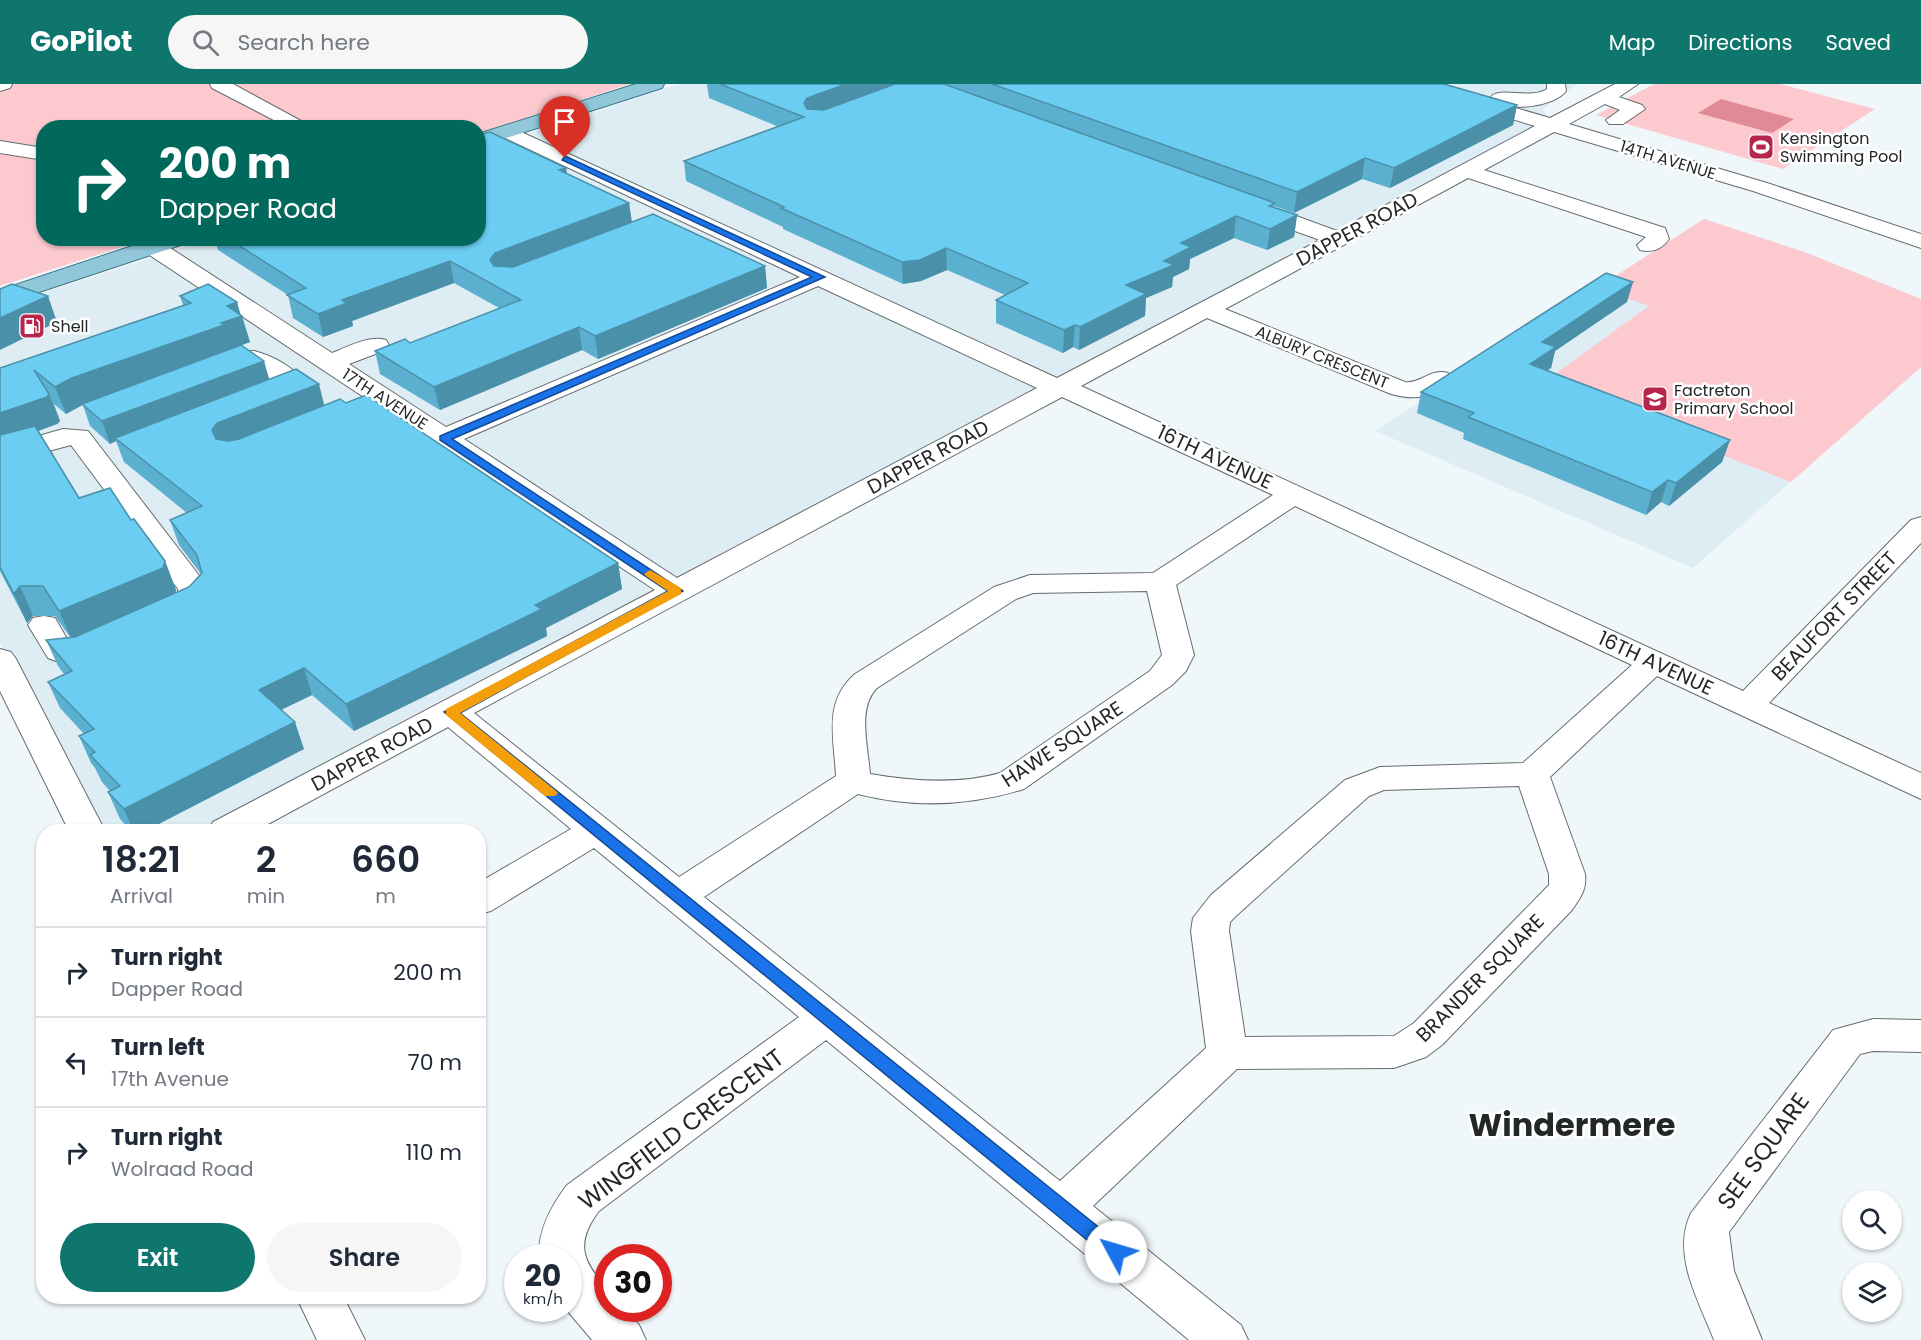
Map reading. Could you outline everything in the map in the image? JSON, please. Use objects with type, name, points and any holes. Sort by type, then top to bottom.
[{"type":"main road","points":[[486,139],[655,84]]},
{"type":"main road","points":[[0,298],[156,246]]},
{"type":"street","points":[[219,84],[289,120]]},
{"type":"street","name":"14TH AVENUE","points":[[1414,84],[1818,206],[1921,241]]},
{"type":"street","points":[[1456,84],[1499,97],[1522,100],[1553,94],[1557,91],[1556,84]]},
{"type":"street","name":"DAPPER ROAD","points":[[239,824],[1629,84]]},
{"type":"street","points":[[1605,98],[1635,109],[1616,120]]},
{"type":"street","name":"16TH AVENUE","points":[[508,132],[1035,380],[1082,395],[1921,787]]},
{"type":"street","points":[[0,147],[36,153]]},
{"type":"street","points":[[1467,171],[1651,230],[1659,236],[1648,245]]},
{"type":"street","points":[[1239,203],[1339,239]]},
{"type":"street","points":[[652,227],[686,214]]},
{"type":"street","name":"17TH AVENUE","points":[[153,247],[214,299],[333,365],[677,591]]},
{"type":"street","points":[[444,438],[820,277]]},
{"type":"street","name":"ALBURY CRESCENT","points":[[1205,309],[1400,389],[1418,391],[1439,378]]},
{"type":"street","points":[[196,374],[238,358],[254,356],[283,389],[376,345]]},
{"type":"street","points":[[350,410],[381,397]]},
{"type":"street","points":[[63,437],[86,415]]},
{"type":"street","points":[[0,456],[63,437],[79,437],[108,457],[193,588],[194,597],[186,605],[74,654],[63,654],[55,649],[44,625]]},
{"type":"street","points":[[678,896],[853,781],[849,707],[854,692],[866,681],[1005,593],[1030,584],[1161,582],[1294,494]]},
{"type":"street","name":"BEAUFORT STREET","points":[[1747,706],[1921,526]]},
{"type":"street","name":"HAWE SQUARE","points":[[853,781],[877,789],[975,791],[994,789],[1012,781],[1161,678],[1175,664],[1178,655],[1161,582]]},
{"type":"street","points":[[0,658],[83,824]]},
{"type":"street","points":[[1061,1208],[1227,1053],[1210,931],[1212,918],[1224,905],[1357,788],[1380,779],[1532,774],[1654,662]]},
{"type":"street","points":[[451,712],[1224,1340]]},
{"type":"street","name":"BRANDER SQUARE","points":[[1227,1053],[1394,1052],[1412,1046],[1428,1034],[1559,900],[1568,886],[1567,874],[1532,774]]},
{"type":"street","points":[[486,896],[596,830]]},
{"type":"street","name":"WINGFIELD CRESCENT","points":[[560,1244],[569,1217],[583,1198],[827,1018]]},
{"type":"street","name":"SEE SQUARE","points":[[1738,1340],[1707,1265],[1704,1248],[1707,1227],[1847,1041],[1873,1035],[1921,1036]]},
{"type":"street","points":[[582,1295],[622,1340]]},
{"type":"street","points":[[323,1304],[341,1340]]},
{"type":"shaded area","points":[[0,84],[630,84],[486,131],[486,120],[36,120],[36,246],[125,246],[0,286]]},
{"type":"shaded area","points":[[680,84],[1577,84],[1543,109],[1552,125],[239,824],[86,824],[0,643],[0,307],[187,246],[486,246],[486,148]]},
{"type":"shaded area","name":"Kensington Swimming Pool","points":[[1654,84],[1780,84],[1875,109],[1783,169],[1596,115]]},
{"type":"shaded area","points":[[1721,99],[1794,119],[1772,133],[1698,113]]},
{"type":"shaded area","name":"Factreton Primary School","points":[[1704,219],[1807,253],[1921,299],[1921,367],[1693,568],[1375,431]]},
{"type":"shaded area","points":[[1704,219],[1807,253],[1921,299],[1921,367],[1791,482],[1541,384],[1649,306],[1597,288]]},
{"type":"building","points":[[720,84],[846,84],[807,98],[804,103],[807,109],[824,110],[895,84],[944,84],[1275,203],[1269,206],[1297,215],[1270,229],[1236,216],[1181,243],[1191,247],[1164,261],[1174,265],[1126,285],[1146,294],[1080,327],[1075,325],[1064,330],[996,300],[1028,283],[946,248],[920,260],[902,262],[781,208],[784,207],[684,161],[804,117]]},
{"type":"building","points":[[992,84],[1444,84],[1517,105],[1394,168],[1365,158],[1297,192]]},
{"type":"building","points":[[490,132],[566,168],[559,170],[629,203],[495,253],[490,260],[494,266],[513,267],[653,214],[765,266],[595,336],[579,327],[434,387],[375,351],[405,339],[410,343],[521,300],[450,261],[342,300],[347,303],[318,314],[287,295],[306,288],[240,246],[486,246],[486,133]]},
{"type":"building","points":[[1606,273],[1633,282],[1542,342],[1556,347],[1530,364],[1730,440],[1676,483],[1668,480],[1652,492],[1468,417],[1474,413],[1421,392]]},
{"type":"building","points":[[12,284],[48,296],[0,318],[0,289]]},
{"type":"building","points":[[208,284],[237,302],[227,306],[242,316],[221,323],[224,325],[72,378],[55,387],[34,370],[49,394],[47,397],[0,413],[0,368],[191,303],[180,296]]},
{"type":"building","points":[[241,345],[264,361],[102,421],[82,404]]},
{"type":"building","points":[[296,369],[319,384],[217,423],[212,430],[216,439],[228,441],[239,439],[340,399],[346,403],[366,395],[618,563],[535,605],[542,609],[346,704],[304,668],[259,690],[295,722],[124,809],[108,792],[120,786],[90,755],[95,752],[79,736],[94,729],[48,682],[72,671],[46,640],[75,637],[189,587],[202,573],[197,555],[170,520],[202,506],[115,438]]},
{"type":"building","points":[[35,426],[79,498],[110,488],[131,520],[134,519],[165,561],[163,568],[59,611],[43,586],[20,586],[14,594],[0,567],[0,435]]},
{"type":"slow traffic","points":[[550,793],[451,712],[677,591],[650,574]]},
{"type":"place","name":"Kensington Swimming Pool","points":[[1761,147]]},
{"type":"place","name":"Shell","points":[[32,326]]},
{"type":"place","name":"Factreton Primary School","points":[[1655,399]]},
{"type":"district","name":"Windermere","points":[[1572,1124]]},
{"type":"route","points":[[565,158],[820,277],[444,438],[677,591],[451,712],[1116,1252]]}]
